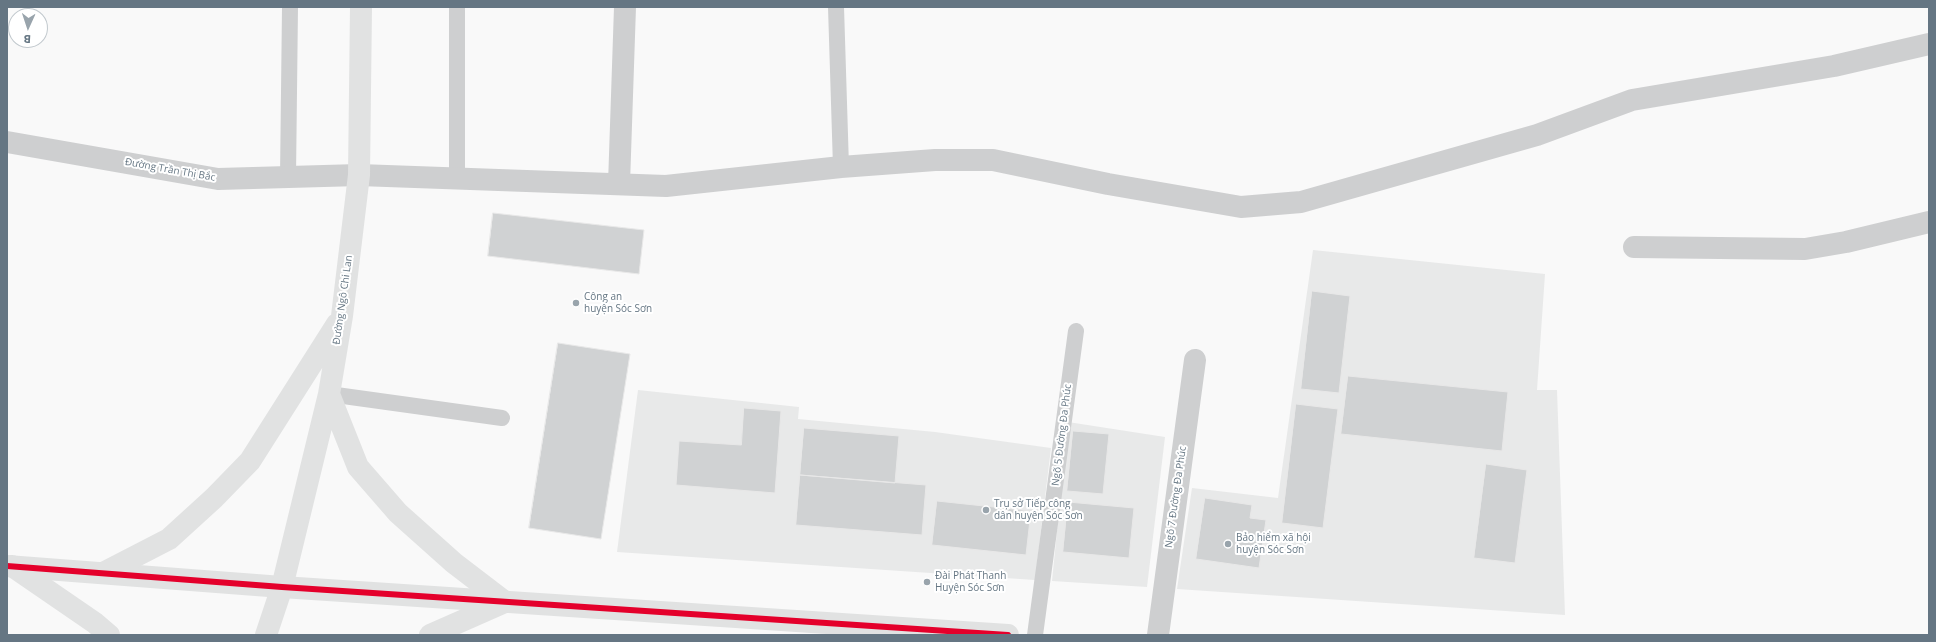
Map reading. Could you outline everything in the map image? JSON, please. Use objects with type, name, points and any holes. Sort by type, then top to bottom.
[{"type":"main road","name":"Đường Ngô Chi Lan","points":[[266,635],[282,587],[329,394],[342,316],[359,175],[361,7]]},
{"type":"main road","points":[[105,572],[169,539],[214,498],[250,461],[342,316]]},
{"type":"main road","points":[[329,394],[358,467],[398,513],[454,563],[505,602]]},
{"type":"main road","points":[[10,566],[105,572],[282,587],[1008,635]]},
{"type":"main road","points":[[10,566],[95,623],[109,635]]},
{"type":"main road","points":[[430,635],[505,602]]},
{"type":"street","points":[[619,184],[625,7]]},
{"type":"street","name":"Đường Trần Thị Bắc","points":[[7,142],[218,179],[359,175],[666,186],[841,167],[935,160],[993,160],[1108,184],[1241,207],[1301,202],[1537,135],[1632,100],[1834,66],[1929,44]]},
{"type":"street","points":[[1634,247],[1805,249],[1846,242],[1929,222]]},
{"type":"street","name":"Ngõ 7 Đường Đa Phúc","points":[[1158,635],[1195,360]]},
{"type":"lane","points":[[288,177],[290,7]]},
{"type":"lane","points":[[457,7],[457,178]]},
{"type":"lane","points":[[836,7],[841,167]]},
{"type":"lane","name":"Ngõ 5 Đường Đa Phúc","points":[[1035,635],[1076,331]]},
{"type":"lane","points":[[329,394],[502,418]]},
{"type":"shaded area","points":[[1313,250],[1545,274],[1537,390],[1557,390],[1565,615],[1177,589],[1192,488],[1278,498]]},
{"type":"shaded area","points":[[638,390],[799,407],[798,419],[935,432],[1051,448],[1035,580],[617,552]]},
{"type":"shaded area","points":[[1068,422],[1165,437],[1147,587],[1052,581]]},
{"type":"building","points":[[493,213],[644,230],[639,274],[488,256]]},
{"type":"building","points":[[1312,291],[1350,296],[1339,393],[1301,389]]},
{"type":"building","points":[[558,343],[630,354],[601,539],[529,528]]},
{"type":"building","points":[[1348,376],[1508,392],[1502,451],[1341,434]]},
{"type":"building","points":[[1296,404],[1338,409],[1323,528],[1282,523]]},
{"type":"building","points":[[744,408],[781,411],[775,493],[676,485],[679,441],[741,445]]},
{"type":"building","points":[[804,428],[899,436],[895,483],[800,475]]},
{"type":"building","points":[[1073,431],[1109,434],[1103,494],[1067,491]]},
{"type":"building","points":[[1486,464],[1527,470],[1515,563],[1474,558]]},
{"type":"building","points":[[800,475],[926,485],[922,535],[796,525]]},
{"type":"building","points":[[1205,498],[1252,505],[1250,518],[1266,520],[1259,568],[1196,559]]},
{"type":"building","points":[[937,501],[1031,511],[1026,555],[932,545]]},
{"type":"building","points":[[1068,502],[1134,508],[1129,558],[1063,552]]},
{"type":"transit line","points":[[7,566],[282,587],[1008,635]]},
{"type":"place","name":"Công an huyện Sóc Sơn","points":[[576,303]]},
{"type":"place","name":"Trụ sở Tiếp công dân huyện Sóc Sơn","points":[[986,510]]},
{"type":"place","name":"Bảo hiểm xã hội huyện Sóc Sơn","points":[[1228,544]]},
{"type":"place","name":"Đài Phát Thanh Huyện Sóc Sơn","points":[[927,582]]}]
